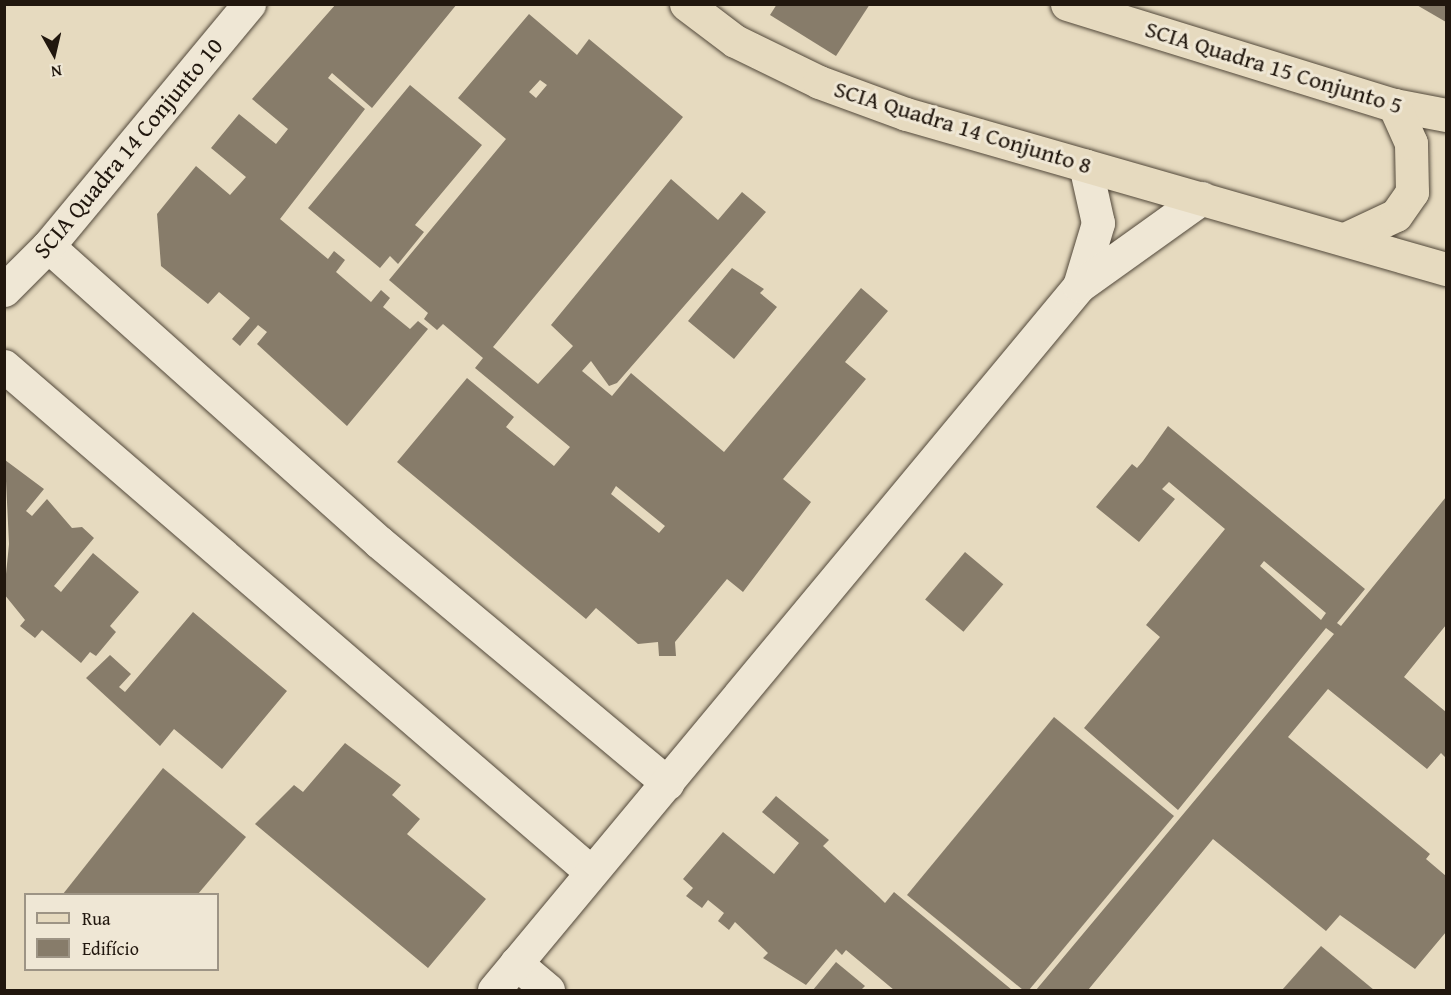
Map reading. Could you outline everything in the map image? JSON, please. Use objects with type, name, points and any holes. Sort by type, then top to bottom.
[{"type":"main road","name":"SCIA Quadra 14 Conjunto 8","points":[[686,4],[735,41],[819,82],[906,114],[1446,269]]},
{"type":"main road","name":"SCIA Quadra 15 Conjunto 5","points":[[1067,4],[1394,105],[1446,115]]},
{"type":"main road","points":[[1345,239],[1396,215],[1412,192],[1411,143],[1394,105]]},
{"type":"street","name":"SCIA Quadra 14 Conjunto 10","points":[[4,290],[48,246],[249,4]]},
{"type":"street","points":[[1079,286],[1098,222],[1085,165]]},
{"type":"street","points":[[494,990],[1079,286],[1202,198]]},
{"type":"street","points":[[48,246],[379,542],[667,783]]},
{"type":"street","points":[[4,366],[591,872]]},
{"type":"street","points":[[516,963],[548,990]]},
{"type":"building","points":[[336,4],[457,4],[372,108],[332,73],[328,78],[365,109],[280,219],[328,259],[334,251],[345,260],[336,272],[371,302],[381,290],[390,298],[383,307],[410,329],[418,321],[428,329],[347,426],[257,344],[267,332],[258,325],[240,346],[232,339],[250,318],[219,292],[208,304],[161,266],[157,214],[196,166],[230,195],[246,177],[211,148],[239,114],[276,144],[288,129],[252,99]]},
{"type":"building","points":[[777,4],[870,4],[836,56],[770,15]]},
{"type":"building","points":[[1415,4],[1446,4],[1446,22]]},
{"type":"building","points":[[529,14],[577,55],[589,39],[683,117],[493,347],[538,384],[573,346],[551,325],[671,179],[718,220],[742,192],[766,212],[617,383],[609,386],[591,361],[582,371],[612,396],[631,373],[724,452],[861,288],[888,311],[845,362],[866,379],[783,479],[811,502],[743,592],[727,579],[675,642],[676,656],[659,656],[658,642],[638,644],[596,608],[586,619],[397,462],[467,378],[514,417],[506,427],[554,466],[570,447],[475,368],[483,358],[443,324],[437,330],[424,319],[428,313],[389,280],[506,139],[458,98]],"holes":[[[540,80],[547,85],[536,98],[529,92]],[[616,486],[665,526],[659,533],[611,494]]]},
{"type":"building","points":[[410,85],[482,145],[415,225],[424,232],[398,264],[390,256],[380,268],[308,208]]},
{"type":"building","points":[[732,268],[764,289],[760,293],[777,307],[734,359],[688,321]]},
{"type":"building","points":[[1168,426],[1365,589],[1337,623],[1341,626],[1446,497],[1446,625],[1404,677],[1446,712],[1446,758],[1441,753],[1427,769],[1328,689],[1288,737],[1430,854],[1426,859],[1446,876],[1446,932],[1415,969],[1340,915],[1326,931],[1213,839],[1088,990],[1036,990],[1334,634],[1326,628],[1178,810],[1084,728],[1160,637],[1146,625],[1225,529],[1169,482],[1162,489],[1175,499],[1139,542],[1096,507],[1132,464],[1137,468]],"holes":[[[1264,561],[1326,613],[1321,620],[1260,566]]]},
{"type":"building","points":[[5,460],[44,489],[26,511],[32,516],[47,499],[72,528],[82,527],[94,538],[54,586],[61,592],[93,553],[139,592],[110,626],[116,632],[96,656],[90,652],[81,663],[42,630],[35,638],[20,626],[25,620],[4,594],[9,544]]},
{"type":"building","points":[[965,552],[1003,584],[963,632],[925,599]]},
{"type":"building","points":[[193,612],[287,691],[222,769],[174,729],[160,746],[86,678],[110,655],[131,674],[119,687],[125,692]]},
{"type":"building","points":[[1054,717],[1174,816],[1029,990],[1023,990],[907,895]]},
{"type":"building","points":[[345,743],[401,785],[392,795],[420,819],[407,834],[486,899],[428,968],[255,824],[294,785],[303,792]]},
{"type":"building","points":[[163,768],[246,837],[199,893],[64,893]]},
{"type":"building","points":[[776,796],[829,840],[823,846],[885,903],[894,892],[1012,990],[894,990],[846,950],[842,955],[836,949],[806,985],[763,958],[768,953],[735,922],[729,930],[718,921],[724,913],[708,900],[702,908],[686,896],[693,888],[683,879],[723,832],[774,874],[799,843],[762,812]]},
{"type":"building","points":[[1321,946],[1374,990],[1282,990]]},
{"type":"building","points":[[836,962],[865,986],[861,990],[813,990]]}]
